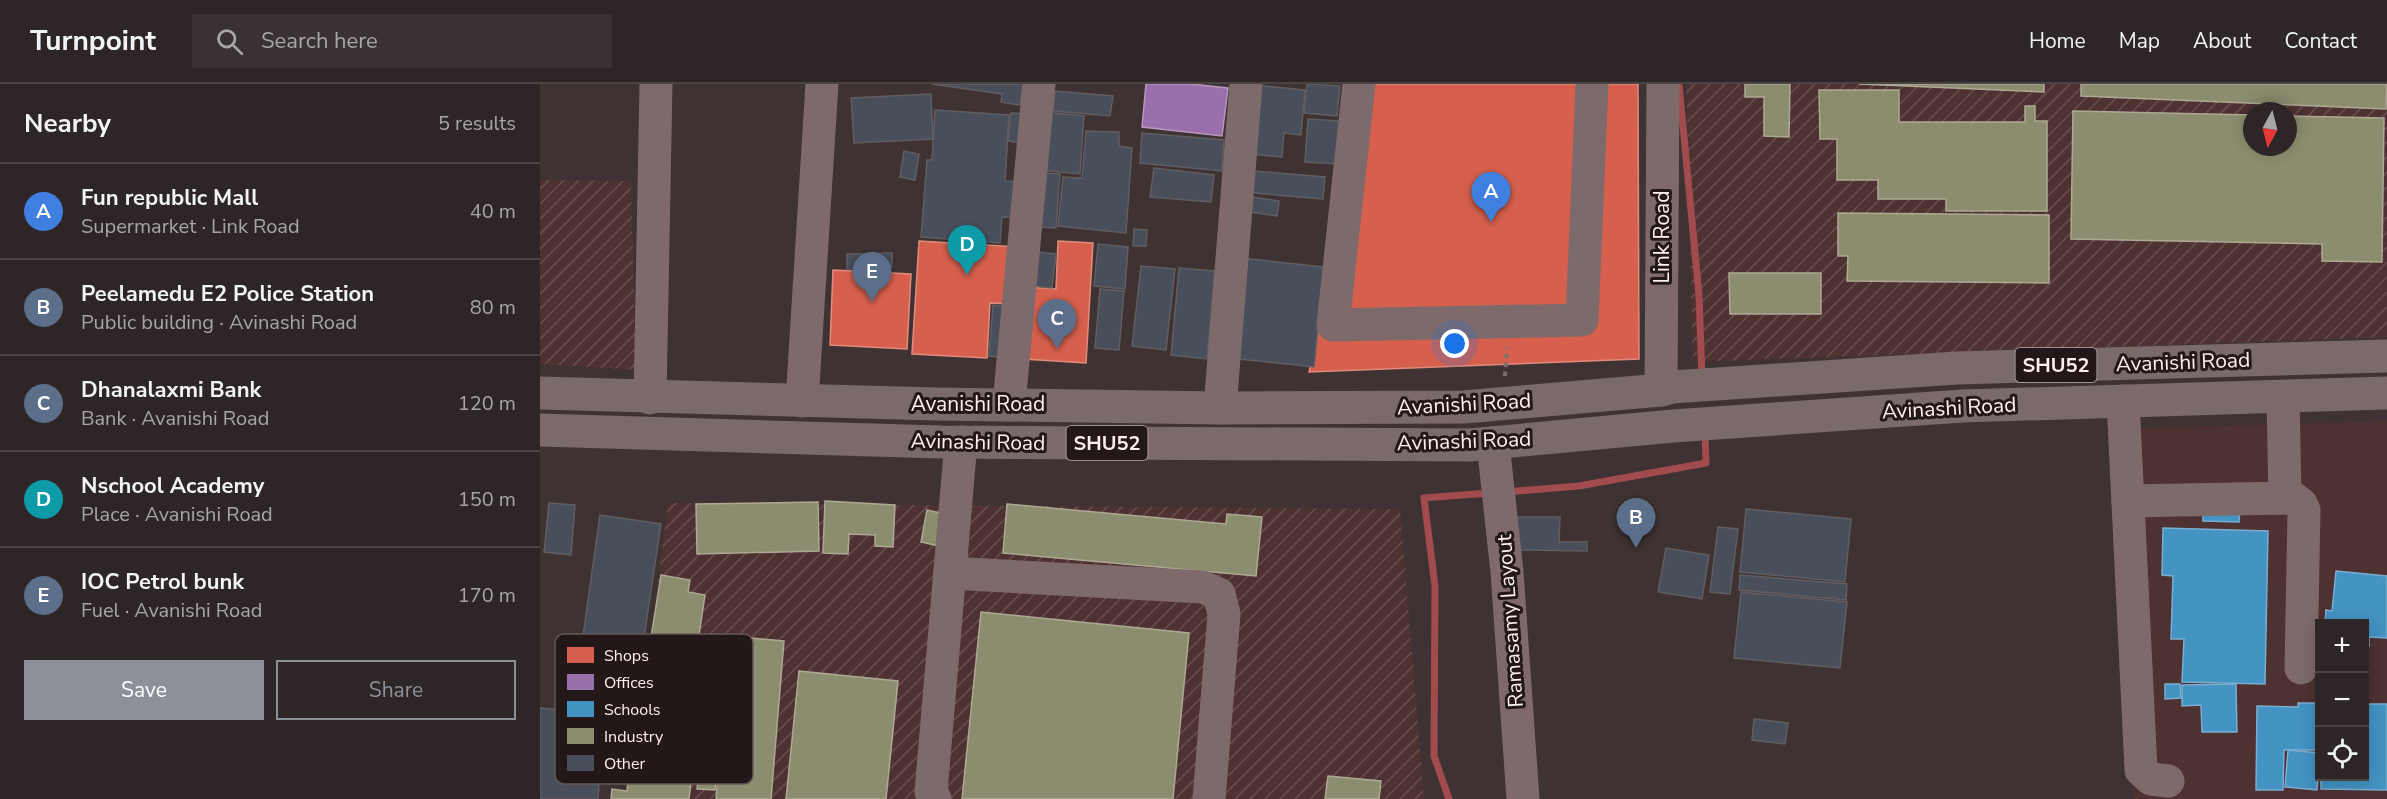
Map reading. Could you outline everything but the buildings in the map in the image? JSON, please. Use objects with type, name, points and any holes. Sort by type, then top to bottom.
[{"type":"main road","name":"Avanishi Road","points":[[540,393],[650,398],[1220,408],[1464,407],[1666,388],[1957,368],[2387,356]]},
{"type":"main road","name":"Avinashi Road","points":[[540,430],[961,442],[1458,445],[1673,426],[1963,406],[2387,393]]},
{"type":"street","points":[[650,398],[656,84]]},
{"type":"street","points":[[802,401],[822,84]]},
{"type":"street","points":[[1009,404],[1039,84]]},
{"type":"street","points":[[1220,408],[1246,84]]},
{"type":"street","points":[[1359,84],[1333,325],[1582,320],[1592,84]]},
{"type":"street","name":"Link Road","points":[[1663,84],[1666,388]]},
{"type":"street","points":[[2283,397],[2285,498]]},
{"type":"street","points":[[2123,401],[2141,770],[2151,779],[2168,781]]},
{"type":"street","points":[[934,799],[931,792],[961,442]]},
{"type":"street","name":"Ramasamy Layout","points":[[1493,443],[1500,494],[1523,799]]},
{"type":"street","points":[[2128,501],[2293,498],[2301,504],[2304,510],[2301,668]]},
{"type":"street","points":[[950,573],[1203,587],[1219,594],[1224,614],[1209,799]]},
{"type":"path","points":[[1503,404],[1509,322]]},
{"type":"shaded area","points":[[1686,84],[2387,84],[2387,337],[1693,362]]},
{"type":"shaded area","points":[[540,180],[631,181],[636,370],[540,364]]},
{"type":"shaded area","points":[[2387,421],[2387,799],[2133,799],[2120,429]]},
{"type":"shaded area","points":[[668,503],[1400,509],[1424,799],[630,799],[632,784],[753,784],[753,634],[651,634]]},
{"type":"waterway","points":[[1679,84],[1699,295],[1702,377]]},
{"type":"waterway","points":[[1506,492],[1579,486],[1706,463],[1705,433]]},
{"type":"waterway","points":[[1449,799],[1434,756],[1435,586],[1424,498],[1489,493]]},
{"type":"place","name":"Fun republic Mall","points":[[1491,222]]},
{"type":"place","name":"Nschool Academy","points":[[967,275]]},
{"type":"place","name":"IOC Petrol bunk","points":[[872,302]]},
{"type":"place","name":"Dhanalaxmi Bank","points":[[1057,349]]},
{"type":"place","name":"Peelamedu E2 Police Station","points":[[1636,548]]}]
